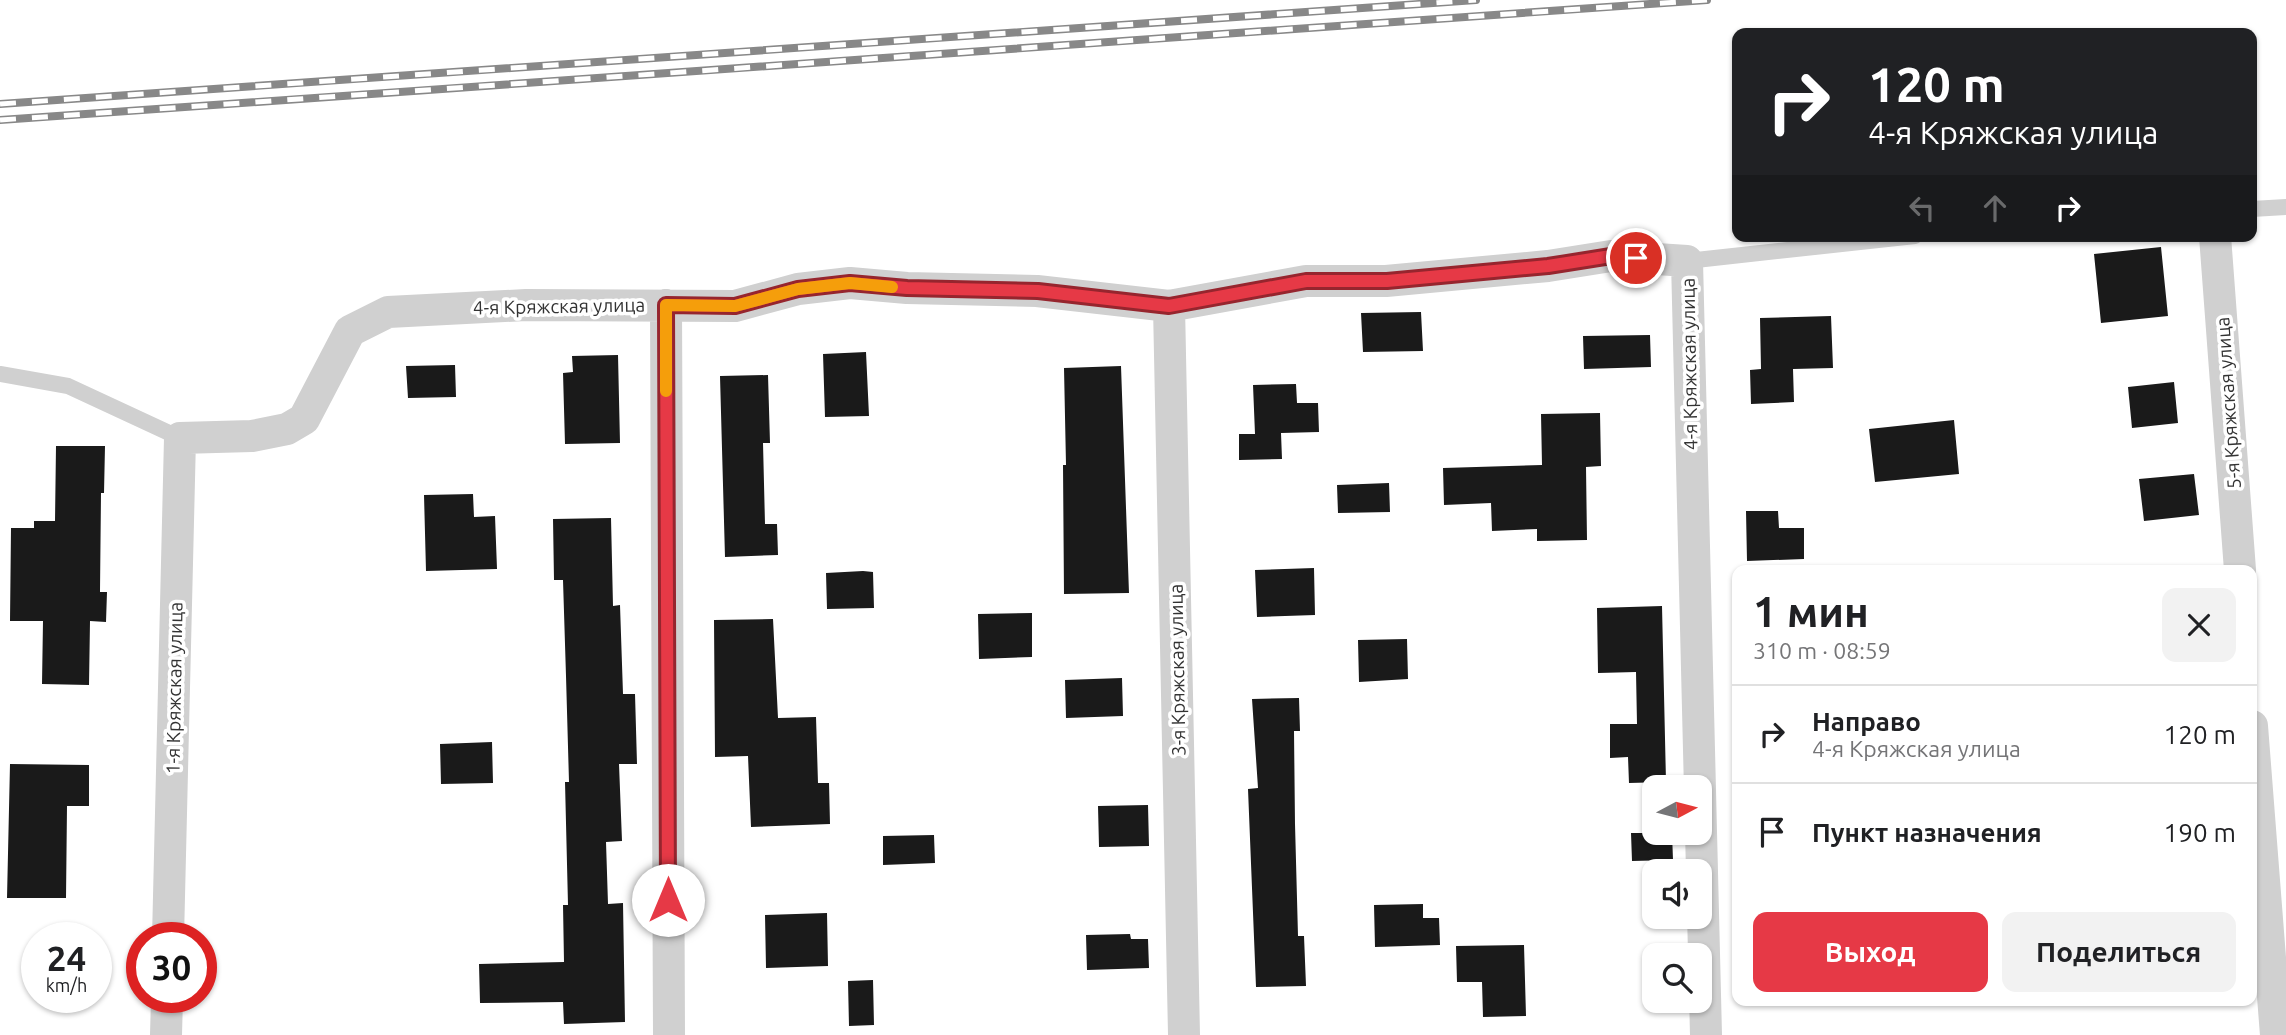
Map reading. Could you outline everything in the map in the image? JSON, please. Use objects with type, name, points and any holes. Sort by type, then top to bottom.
[{"type":"street","name":"5-я Кряжская улица","points":[[2215,242],[2240,565]]},
{"type":"street","name":"4-я Кряжская улица","points":[[180,438],[252,436],[287,429],[304,419],[351,331],[388,312],[526,305],[735,306],[798,289],[850,283],[907,288],[1038,291],[1169,306],[1306,281],[1387,281],[1548,266],[1611,256],[1687,261],[1706,1035]]},
{"type":"street","points":[[666,305],[669,1035]]},
{"type":"street","name":"3-я Кряжская улица","points":[[1169,306],[1184,1035]]},
{"type":"street","name":"1-я Кряжская улица","points":[[168,922],[180,438]]},
{"type":"street","points":[[2257,790],[2276,1035]]},
{"type":"street","points":[[166,1035],[167,1013]]},
{"type":"lane","points":[[2257,209],[2286,207]]},
{"type":"lane","points":[[1687,261],[1860,242]]},
{"type":"lane","points":[[0,374],[68,386],[180,438]]},
{"type":"building","points":[[2161,247],[2168,316],[2101,323],[2094,254]]},
{"type":"building","points":[[1421,312],[1423,351],[1363,352],[1361,313]]},
{"type":"building","points":[[1831,316],[1833,368],[1793,369],[1794,402],[1751,404],[1750,370],[1761,369],[1760,318]]},
{"type":"building","points":[[1650,335],[1651,367],[1584,369],[1583,336]]},
{"type":"building","points":[[866,352],[869,416],[825,417],[823,354]]},
{"type":"building","points":[[618,355],[620,443],[565,444],[563,373],[573,372],[572,356]]},
{"type":"building","points":[[455,365],[456,397],[408,398],[406,366]]},
{"type":"building","points":[[1121,366],[1129,593],[1064,594],[1064,368]]},
{"type":"building","points":[[768,375],[770,443],[763,443],[765,524],[777,524],[778,555],[725,557],[720,376]]},
{"type":"building","points":[[2174,382],[2178,423],[2132,428],[2128,387]]},
{"type":"building","points":[[1296,384],[1297,403],[1318,403],[1319,432],[1281,433],[1282,459],[1239,460],[1239,434],[1255,434],[1253,385]]},
{"type":"building","points":[[1600,413],[1601,466],[1586,467],[1587,540],[1537,541],[1537,529],[1492,531],[1491,503],[1444,505],[1443,468],[1542,465],[1541,414]]},
{"type":"building","points":[[1954,420],[1959,474],[1875,482],[1869,429]]},
{"type":"building","points":[[56,446],[105,446],[104,493],[101,493],[100,592],[107,592],[106,622],[90,621],[89,685],[42,684],[43,621],[10,621],[11,528],[34,528],[34,521],[55,521]]},
{"type":"building","points":[[2194,474],[2199,515],[2144,521],[2139,479]]},
{"type":"building","points":[[1389,483],[1390,512],[1338,513],[1337,485]]},
{"type":"building","points":[[473,494],[474,517],[495,516],[497,569],[426,571],[424,495]]},
{"type":"building","points":[[1746,511],[1778,511],[1779,528],[1804,528],[1804,559],[1747,561]]},
{"type":"building","points":[[611,518],[613,606],[620,605],[623,694],[635,694],[637,764],[619,764],[622,841],[606,842],[608,904],[623,903],[625,1022],[564,1024],[563,1002],[480,1003],[479,964],[564,962],[563,905],[568,905],[565,782],[569,782],[563,580],[554,580],[553,519]]},
{"type":"building","points":[[1314,568],[1315,615],[1257,617],[1255,570]]},
{"type":"building","points":[[873,572],[874,608],[827,609],[826,573]]},
{"type":"building","points":[[1662,606],[1666,775],[1642,775],[1642,783],[1629,783],[1628,757],[1610,758],[1610,724],[1637,724],[1636,672],[1598,673],[1597,608]]},
{"type":"building","points":[[1032,613],[1032,657],[979,659],[978,614]]},
{"type":"building","points":[[773,619],[778,718],[816,717],[818,783],[829,783],[830,824],[751,827],[748,756],[715,757],[714,620]]},
{"type":"building","points":[[1407,639],[1408,679],[1359,682],[1358,640]]},
{"type":"building","points":[[1122,678],[1123,716],[1066,718],[1065,680]]},
{"type":"building","points":[[1299,698],[1300,731],[1294,731],[1295,824],[1298,936],[1304,936],[1306,986],[1256,987],[1248,789],[1258,788],[1252,699]]},
{"type":"building","points":[[492,742],[493,783],[441,784],[440,744]]},
{"type":"building","points":[[10,764],[89,765],[89,806],[67,806],[66,898],[7,898]]},
{"type":"building","points":[[1148,805],[1149,846],[1099,847],[1098,806]]},
{"type":"building","points":[[1631,833],[1642,833],[1642,845],[1672,845],[1673,859],[1632,861]]},
{"type":"building","points":[[934,835],[935,863],[883,865],[883,836]]},
{"type":"building","points":[[1423,904],[1423,918],[1439,918],[1440,945],[1375,947],[1374,905]]},
{"type":"building","points":[[827,913],[828,966],[766,968],[765,915]]},
{"type":"building","points":[[1130,934],[1131,939],[1148,939],[1149,968],[1087,970],[1086,935]]},
{"type":"building","points":[[1524,945],[1526,1016],[1483,1017],[1482,982],[1457,982],[1456,946]]},
{"type":"building","points":[[873,980],[874,1025],[849,1026],[848,981]]},
{"type":"railway","points":[[0,104],[1476,0]]},
{"type":"railway","points":[[0,120],[1707,0]]},
{"type":"slow traffic","points":[[666,391],[666,305],[735,306],[798,289],[850,283],[892,287]]},
{"type":"route","points":[[668,900],[666,305],[735,306],[798,289],[850,283],[907,288],[1038,291],[1169,306],[1217,295],[1306,281],[1387,281],[1548,266],[1611,256],[1636,258]]}]
